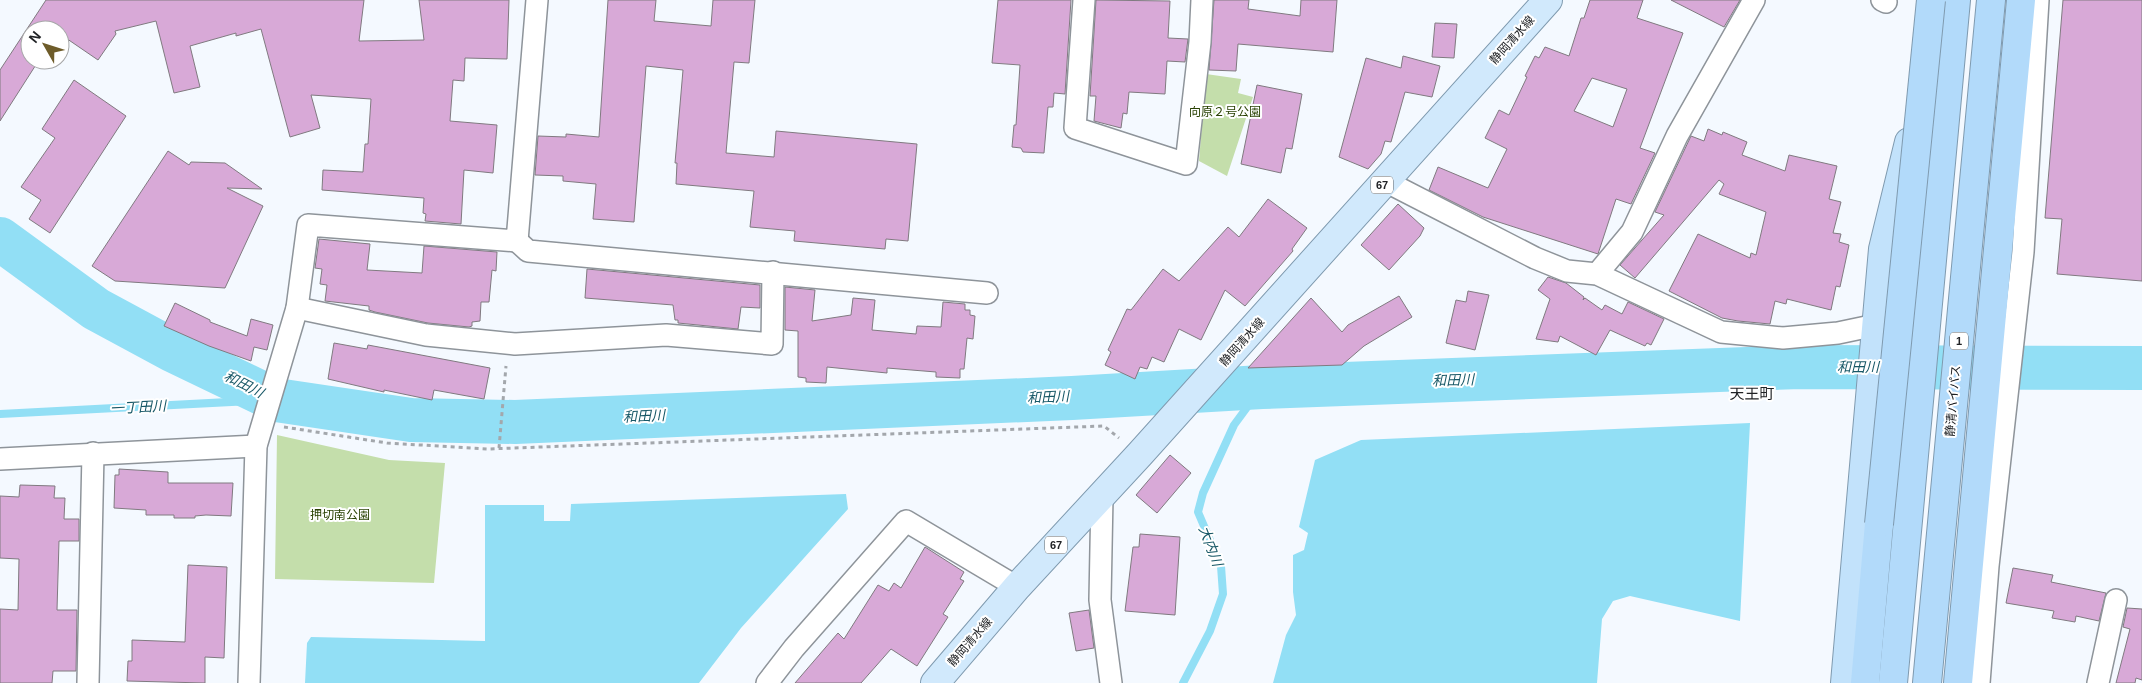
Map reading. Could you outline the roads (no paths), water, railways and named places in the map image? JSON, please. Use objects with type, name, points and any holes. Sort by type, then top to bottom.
[{"type":"highway","points":[[1865,683],[1931,0]]},
{"type":"highway","points":[[1845,683],[1883,249],[1936,39],[1940,0]]},
{"type":"highway","points":[[1893,683],[1956,0]]},
{"type":"highway","points":[[1939,683],[1992,0]]},
{"type":"highway","name":"静清バイパス","points":[[1927,683],[1992,0]]},
{"type":"highway","points":[[1958,683],[2021,0]]},
{"type":"main road","name":"静岡清水線","points":[[935,683],[1017,587],[1216,371],[1548,0]]},
{"type":"street","points":[[517,241],[538,0]]},
{"type":"street","points":[[1084,0],[1075,128],[1186,164],[1200,42],[1202,0]]},
{"type":"street","points":[[1597,274],[1632,232],[1677,136],[1754,0]]},
{"type":"street","points":[[1979,683],[1988,566],[2023,252],[2038,0]]},
{"type":"street","points":[[1385,181],[1535,258],[1567,271],[1597,274],[1721,332],[1783,338],[1838,333],[1876,325]]},
{"type":"street","points":[[249,683],[256,446],[297,308],[308,225],[517,241],[528,251],[987,293]]},
{"type":"street","points":[[297,308],[426,335],[507,343],[666,335],[772,344],[773,272]]},
{"type":"street","points":[[0,459],[256,446]]},
{"type":"street","points":[[88,683],[93,453]]},
{"type":"street","points":[[1102,496],[1100,600],[1111,683]]},
{"type":"street","points":[[767,683],[794,648],[906,521],[1017,587]]},
{"type":"street","points":[[2098,683],[2116,600]]},
{"type":"water","points":[[1750,423],[1740,621],[1630,596],[1613,601],[1602,619],[1597,683],[1273,683],[1286,635],[1296,615],[1293,592],[1293,555],[1304,550],[1308,533],[1299,527],[1315,460],[1361,440]]},
{"type":"water","points":[[846,494],[848,509],[741,628],[699,683],[305,683],[307,643],[311,637],[485,641],[485,505],[544,505],[544,521],[570,521],[571,504]]},
{"type":"waterway","name":"和田川","points":[[0,239],[96,309],[172,350],[276,400],[411,420],[515,422],[1072,398],[1262,387],[1800,367],[2142,368]]},
{"type":"waterway","name":"大内川","points":[[1183,683],[1210,631],[1223,594],[1221,566],[1198,512],[1203,493],[1234,425],[1262,387]]},
{"type":"waterway","name":"一丁田川","points":[[0,414],[268,400]]},
{"type":"district","name":"天王町","points":[[1752,394]]},
{"type":"park label","name":"向原２号公園","points":[[1225,112]]},
{"type":"park label","name":"押切南公園","points":[[340,515]]}]
